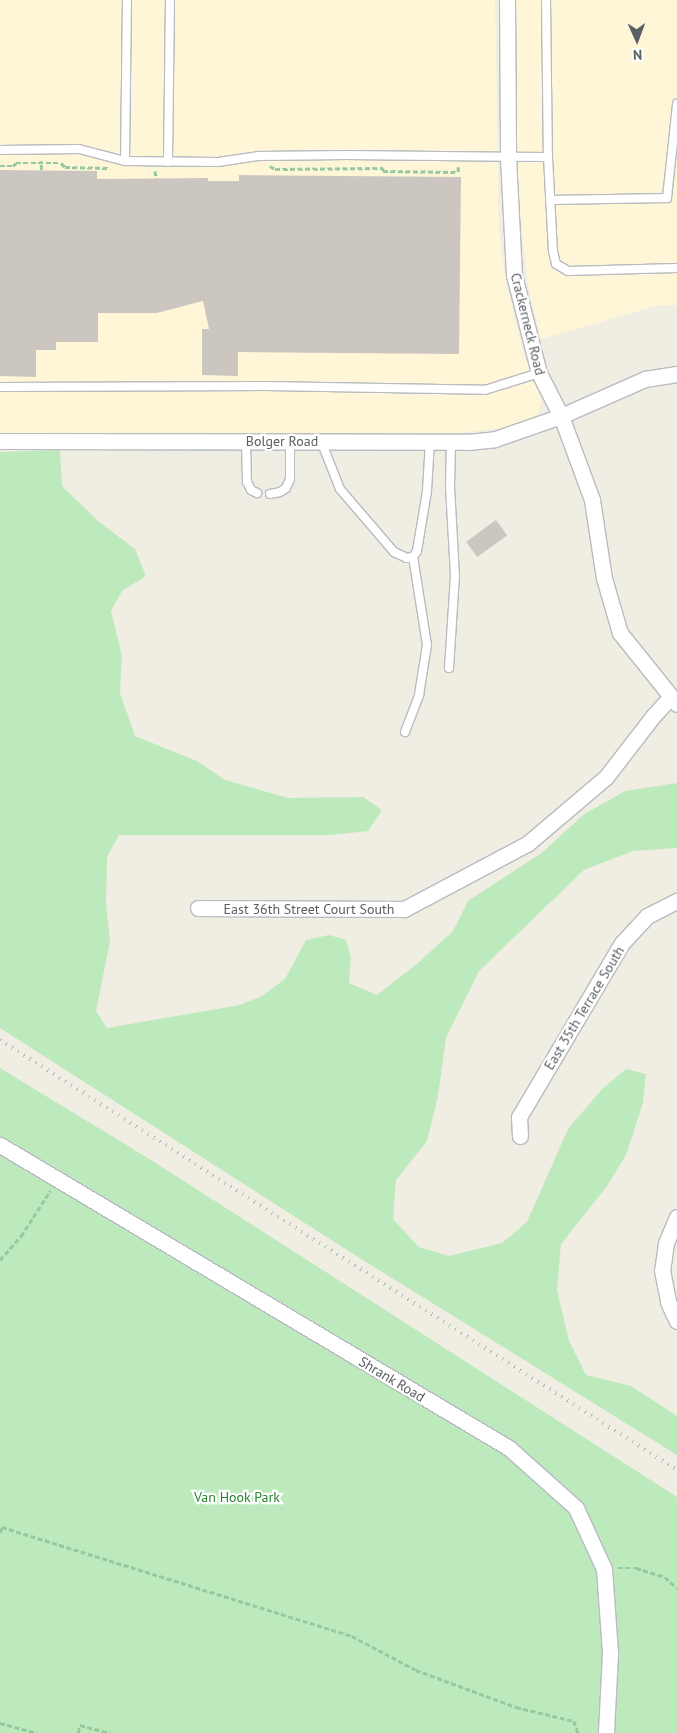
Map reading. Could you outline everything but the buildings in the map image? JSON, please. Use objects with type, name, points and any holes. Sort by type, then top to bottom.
[{"type":"street","name":"Crackerneck Road","points":[[507,0],[508,157],[514,275],[539,373],[560,416],[592,500],[604,578],[620,633],[674,701]]},
{"type":"street","name":"Bolger Road","points":[[0,441],[451,442],[495,439],[560,416],[645,379],[677,374]]},
{"type":"street","name":"East 36th Street Court South","points":[[198,908],[404,909],[527,844],[606,777],[654,715],[674,701]]},
{"type":"street","name":"East 35th Terrace South","points":[[520,1136],[519,1117],[622,943],[647,916],[677,901]]},
{"type":"street","name":"Shrank Road","points":[[0,1145],[509,1448],[576,1508],[604,1569],[610,1654],[606,1733]]},
{"type":"street","points":[[677,1217],[666,1243],[662,1270],[668,1302],[677,1320]]},
{"type":"lane","points":[[125,162],[127,0]]},
{"type":"lane","points":[[168,162],[170,0]]},
{"type":"lane","points":[[546,0],[548,157],[553,251],[556,264],[568,271],[677,268]]},
{"type":"lane","points":[[550,200],[667,198],[677,104]]},
{"type":"lane","points":[[0,150],[79,149],[125,162],[218,162],[258,156],[548,157]]},
{"type":"lane","points":[[0,387],[266,386],[485,390],[539,373]]},
{"type":"lane","points":[[246,441],[247,482],[251,490],[257,493]]},
{"type":"lane","points":[[270,494],[280,492],[286,488],[290,479],[290,441]]},
{"type":"lane","points":[[321,441],[340,489],[394,552],[407,558],[412,557],[417,551],[427,491],[430,442]]},
{"type":"lane","points":[[450,668],[455,576],[450,486],[451,442]]},
{"type":"lane","points":[[405,732],[419,695],[427,645],[412,557]]},
{"type":"path","points":[[41,157],[41,170]]},
{"type":"path","points":[[154,168],[157,178]]},
{"type":"path","points":[[0,1260],[21,1236],[58,1180]]},
{"type":"path","points":[[0,1533],[2,1527],[352,1636],[416,1670],[516,1707],[574,1721],[578,1733]]},
{"type":"path","points":[[604,1569],[636,1568],[665,1577],[677,1588]]},
{"type":"path","points":[[0,1722],[37,1733]]},
{"type":"path","points":[[78,1733],[80,1724],[110,1733]]},
{"type":"shaded area","points":[[0,0],[495,0],[499,228],[507,287],[524,355],[542,400],[539,412],[527,422],[503,428],[448,434],[0,433]]},
{"type":"shaded area","points":[[515,0],[677,0],[677,305],[656,306],[541,339],[528,287],[516,176]]},
{"type":"green space","points":[[60,450],[62,486],[99,522],[135,549],[146,576],[122,591],[111,611],[122,656],[120,693],[135,736],[197,761],[225,780],[288,798],[363,797],[382,810],[368,831],[331,835],[119,835],[107,857],[106,903],[110,941],[96,1011],[107,1028],[240,1005],[262,996],[285,979],[306,940],[329,935],[346,940],[351,957],[349,983],[377,995],[418,963],[453,931],[468,901],[543,852],[583,815],[625,791],[677,783],[677,848],[633,851],[584,870],[479,971],[446,1038],[438,1096],[427,1141],[396,1180],[393,1219],[419,1247],[449,1256],[502,1243],[527,1222],[568,1129],[602,1089],[626,1069],[646,1074],[643,1103],[626,1155],[607,1186],[561,1244],[557,1290],[569,1341],[586,1375],[631,1386],[677,1416],[677,1455],[350,1252],[0,1028],[0,452]]},
{"type":"green space","name":"Van Hook Park","points":[[0,1068],[151,1160],[677,1497],[677,1733],[0,1733]]},
{"type":"railway","points":[[0,1040],[677,1470]]}]
